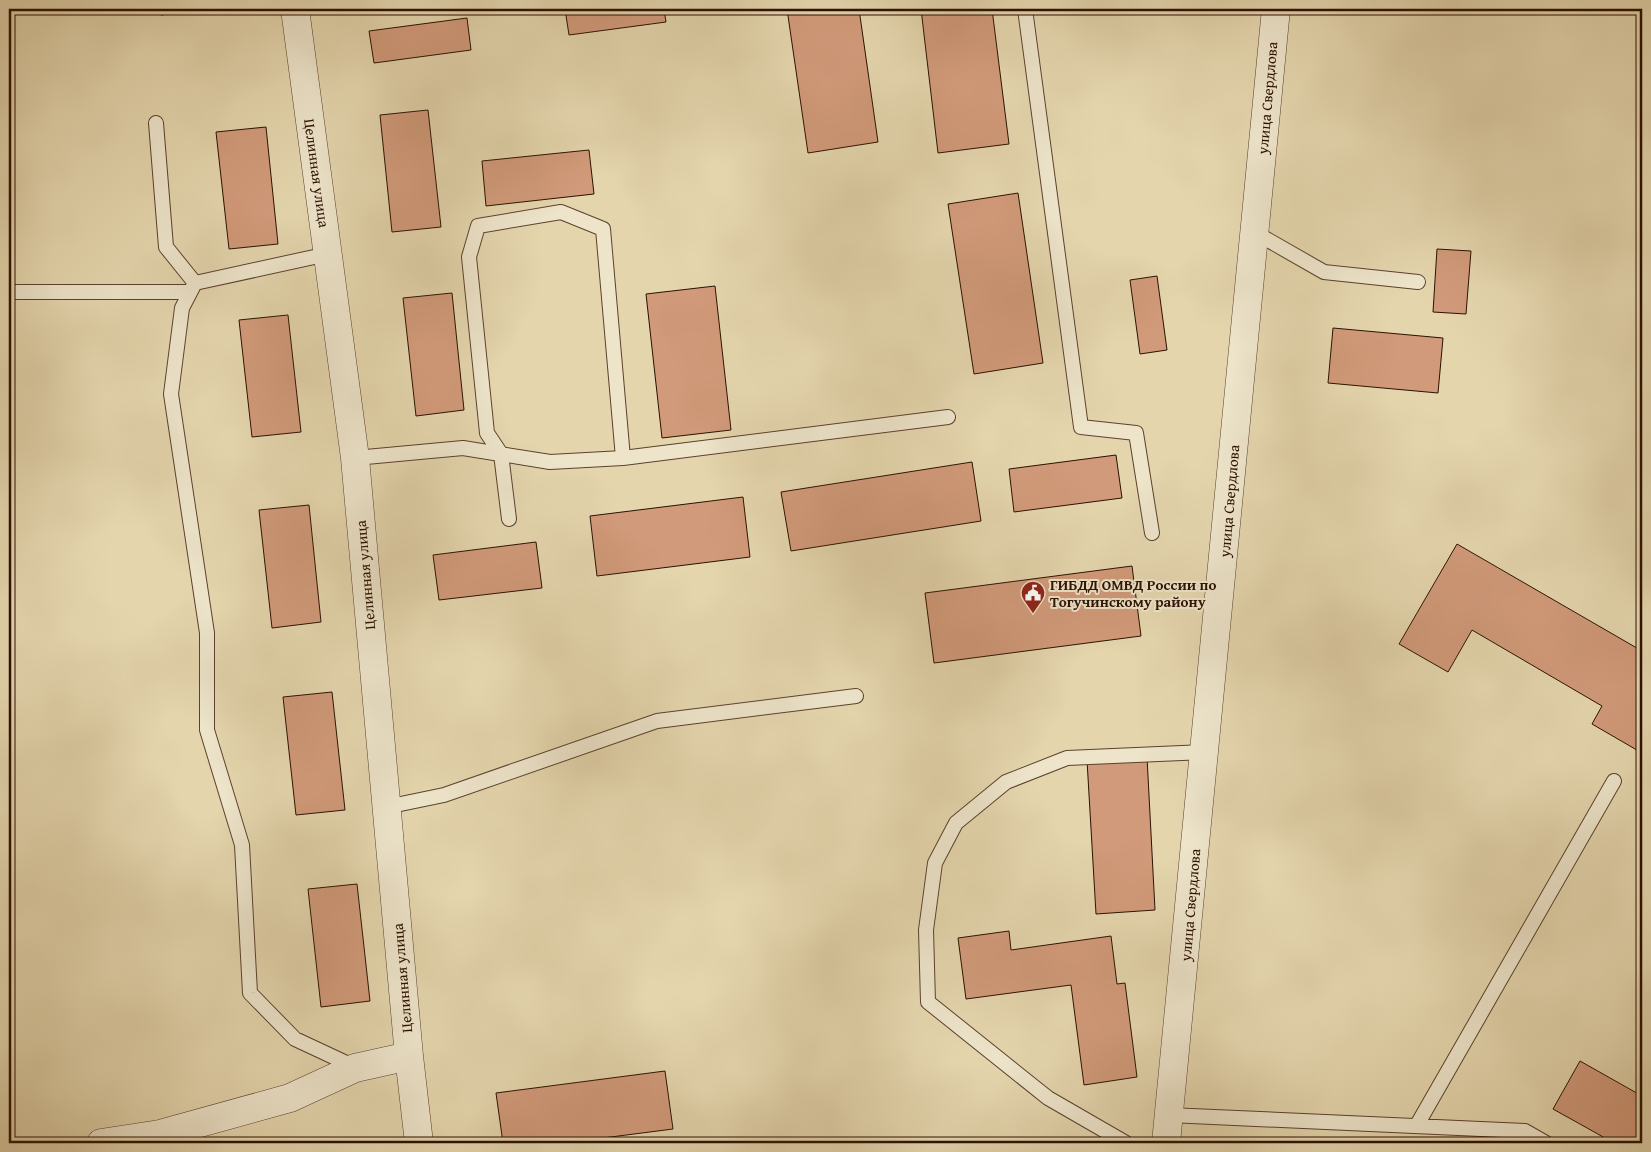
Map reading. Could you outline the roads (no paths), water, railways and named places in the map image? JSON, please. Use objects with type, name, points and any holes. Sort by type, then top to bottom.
[{"type":"street","name":"Целинная улица","points":[[295,9],[355,458],[409,1056],[419,1143]]},
{"type":"street","name":"улица Свердлова","points":[[1166,1143],[1276,9]]},
{"type":"street","points":[[101,1143],[160,1134],[290,1098],[355,1068],[409,1056]]},
{"type":"lane","points":[[1025,9],[1081,427],[1136,433],[1152,532]]},
{"type":"lane","points":[[156,123],[166,247],[193,288]]},
{"type":"lane","points":[[509,519],[501,454],[487,433],[469,257],[478,226],[561,212],[603,229],[623,458]]},
{"type":"lane","points":[[1254,232],[1324,272],[1418,282]]},
{"type":"lane","points":[[9,292],[193,288],[328,254]]},
{"type":"lane","points":[[193,288],[182,308],[171,394],[207,633],[207,730],[242,845],[250,993],[295,1039],[355,1068]]},
{"type":"lane","points":[[355,458],[463,448],[550,462],[623,458],[948,417]]},
{"type":"lane","points":[[386,807],[444,795],[657,720],[856,696]]},
{"type":"lane","points":[[1126,1143],[1048,1098],[928,1002],[926,930],[935,863],[956,823],[1006,782],[1067,758],[1204,752]]},
{"type":"lane","points":[[1417,1125],[1614,781]]},
{"type":"lane","points":[[1170,1115],[1525,1131],[1546,1143]]},
{"type":"place","name":"ГИБДД ОМВД России по Тогучинскому району","points":[[1033,614]]}]
